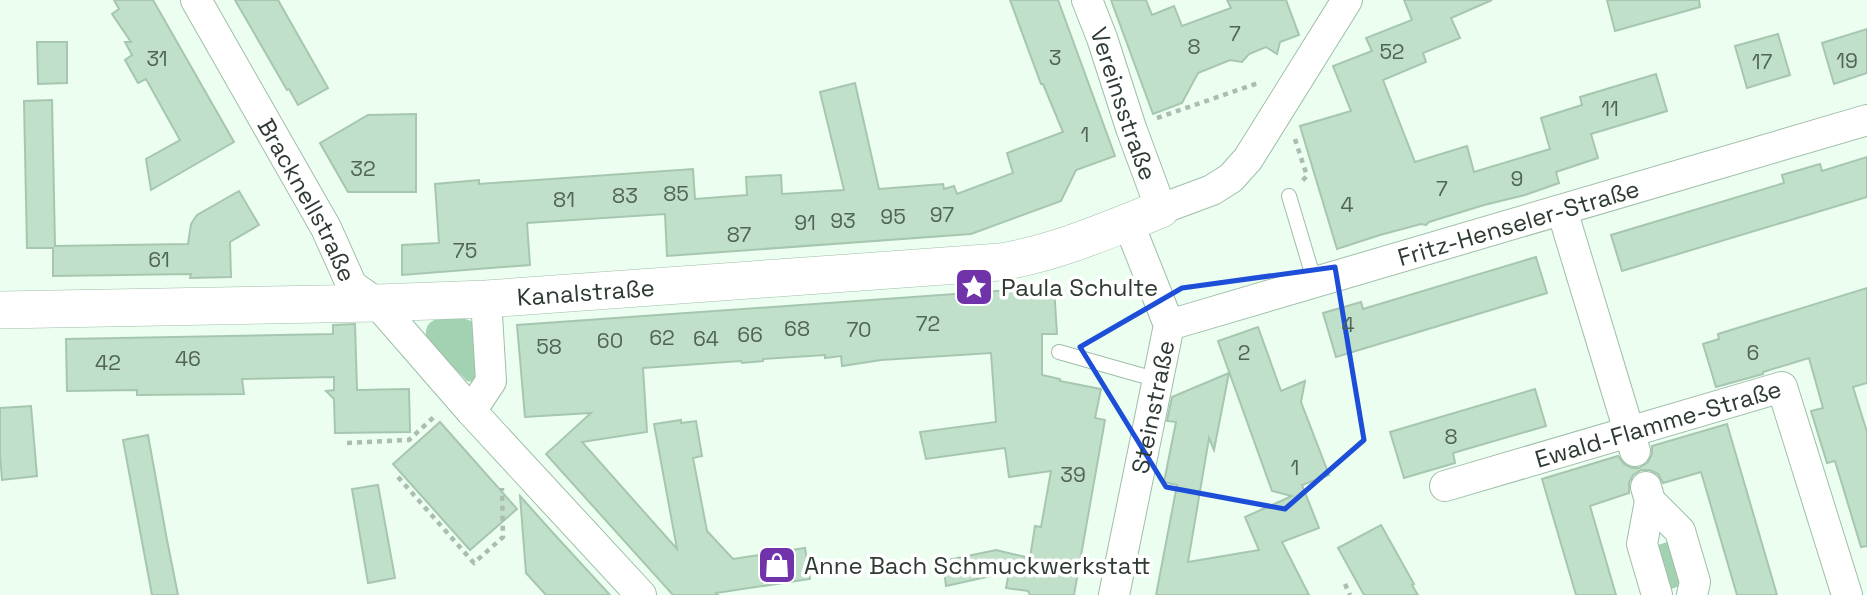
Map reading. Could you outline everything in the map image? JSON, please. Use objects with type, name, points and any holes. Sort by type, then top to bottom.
[{"type":"street","name":"Bracknellstraße","points":[[196,0],[326,228],[352,286],[377,303],[464,403],[641,595]]},
{"type":"street","name":"Vereinsstraße","points":[[1087,0],[1131,128],[1144,215]]},
{"type":"street","points":[[1144,215],[1212,190],[1231,178],[1248,159],[1347,0]]},
{"type":"street","name":"Fritz-Henseler-Straße","points":[[1169,325],[1867,120]]},
{"type":"street","points":[[1562,210],[1632,442]]},
{"type":"street","name":"Kanalstraße","points":[[0,310],[486,299],[1000,262],[1022,259],[1063,247],[1144,215]]},
{"type":"street","name":"Steinstraße","points":[[1114,595],[1169,325],[1144,215]]},
{"type":"street","points":[[464,403],[491,381],[486,299]]},
{"type":"street","name":"Ewald-Flamme-Straße","points":[[1445,486],[1632,442],[1782,387],[1847,595]]},
{"type":"street","points":[[1657,595],[1642,544],[1648,494],[1680,531],[1695,582],[1692,595]]},
{"type":"lane","points":[[1289,196],[1315,283]]},
{"type":"lane","points":[[1059,352],[1158,380]]},
{"type":"path","points":[[1131,128],[1305,67]]},
{"type":"path","points":[[1283,103],[1307,176],[1289,196]]},
{"type":"path","points":[[348,443],[409,440],[464,403]]},
{"type":"path","points":[[398,477],[474,563],[503,537]]},
{"type":"path","points":[[1345,584],[1350,595]]},
{"type":"highlighted area","points":[[1335,267],[1364,440],[1285,509],[1166,487],[1080,347],[1182,288]]},
{"type":"green space","points":[[463,318],[471,321],[475,327],[480,375],[473,382],[467,381],[426,339],[428,325],[432,321]]},
{"type":"green space","points":[[1670,541],[1683,585],[1665,591],[1652,547]]},
{"type":"building","points":[[114,0],[153,0],[234,142],[151,190],[146,159],[180,140],[146,79],[138,83],[125,60],[132,55],[125,42],[131,42],[112,14],[119,9]]},
{"type":"building","points":[[235,0],[278,0],[328,88],[298,105]]},
{"type":"building","points":[[1010,0],[1058,0],[1115,156],[1076,170],[1061,201],[971,234],[667,256],[665,214],[527,223],[530,265],[402,275],[402,245],[439,243],[435,184],[479,180],[479,184],[693,169],[695,199],[747,195],[746,177],[781,175],[782,194],[844,190],[820,92],[855,83],[879,189],[943,184],[944,189],[954,186],[957,194],[1013,173],[1007,153],[1063,132],[1041,84]]},
{"type":"building","points":[[1111,0],[1146,0],[1152,15],[1174,6],[1182,26],[1231,8],[1227,0],[1286,0],[1299,35],[1280,42],[1277,54],[1266,47],[1249,54],[1242,62],[1230,60],[1198,73],[1182,103],[1153,114]]},
{"type":"building","points":[[1404,0],[1492,0],[1451,18],[1460,38],[1423,53],[1426,62],[1383,80],[1415,162],[1467,146],[1474,172],[1550,149],[1541,118],[1582,105],[1580,97],[1656,74],[1667,111],[1591,134],[1598,158],[1556,172],[1559,183],[1426,225],[1380,235],[1337,249],[1300,126],[1351,111],[1333,66],[1372,51],[1366,38],[1412,20]]},
{"type":"building","points":[[1607,0],[1699,0],[1700,7],[1615,31]]},
{"type":"building","points":[[1867,29],[1867,73],[1834,84],[1822,43]]},
{"type":"building","points":[[1778,34],[1790,75],[1747,88],[1735,46]]},
{"type":"building","points":[[37,42],[67,42],[67,83],[38,84]]},
{"type":"building","points":[[52,100],[55,246],[188,244],[191,224],[197,215],[239,191],[259,225],[230,242],[231,277],[190,278],[191,274],[53,276],[53,248],[27,248],[24,101]]},
{"type":"building","points":[[416,114],[416,192],[348,192],[320,143],[368,115]]},
{"type":"building","points":[[1867,157],[1867,197],[1622,271],[1611,235],[1784,183],[1782,175],[1820,164],[1822,171]]},
{"type":"building","points":[[1536,257],[1547,293],[1336,357],[1323,313],[1361,302],[1363,309]]},
{"type":"building","points":[[1054,287],[1057,334],[1042,334],[1042,375],[1101,389],[1095,418],[1105,420],[1074,595],[1030,595],[1028,591],[1006,588],[1009,572],[946,586],[943,561],[996,550],[1030,558],[1035,526],[1041,527],[1051,471],[1009,477],[1005,448],[926,459],[920,432],[996,422],[991,353],[881,360],[842,366],[841,356],[825,358],[825,355],[643,368],[647,432],[582,442],[677,549],[654,424],[681,420],[681,423],[696,421],[702,456],[693,458],[707,531],[733,559],[805,548],[810,579],[716,593],[718,595],[673,595],[546,454],[591,413],[525,417],[517,325]]},
{"type":"building","points":[[1867,288],[1867,383],[1853,387],[1867,432],[1867,546],[1861,547],[1835,461],[1827,463],[1811,411],[1823,408],[1809,358],[1716,387],[1703,344],[1719,339],[1718,334]]},
{"type":"building","points":[[355,324],[357,390],[409,389],[410,432],[335,433],[334,399],[326,391],[334,390],[334,377],[242,379],[244,394],[137,395],[137,390],[67,391],[66,339],[333,334],[333,325]]},
{"type":"building","points":[[1258,327],[1281,391],[1305,381],[1301,402],[1329,475],[1302,485],[1319,528],[1282,542],[1309,595],[1156,595],[1177,485],[1164,482],[1176,422],[1167,421],[1172,397],[1229,373],[1214,450],[1209,438],[1188,562],[1259,550],[1245,517],[1292,496],[1272,491],[1218,341]]},
{"type":"building","points":[[1535,389],[1546,426],[1453,453],[1455,463],[1404,478],[1390,432]]},
{"type":"building","points":[[31,406],[37,476],[2,480],[0,408]]},
{"type":"building","points":[[440,422],[517,509],[470,550],[393,464]]},
{"type":"building","points":[[1727,424],[1777,595],[1737,595],[1701,472],[1663,483],[1658,474],[1641,470],[1633,475],[1629,483],[1629,493],[1590,506],[1616,595],[1576,595],[1542,479],[1618,456],[1624,464],[1639,468],[1648,462],[1652,446]]},
{"type":"building","points":[[148,435],[178,595],[152,595],[123,440]]},
{"type":"building","points":[[378,485],[395,578],[368,583],[352,489]]},
{"type":"building","points":[[520,496],[610,595],[546,595],[526,573]]},
{"type":"building","points":[[1381,525],[1418,595],[1364,595],[1338,548]]},
{"type":"place","name":"Paula Schulte","points":[[974,287]]},
{"type":"place","name":"Anne Bach Schmuckwerkstatt","points":[[777,565]]}]
